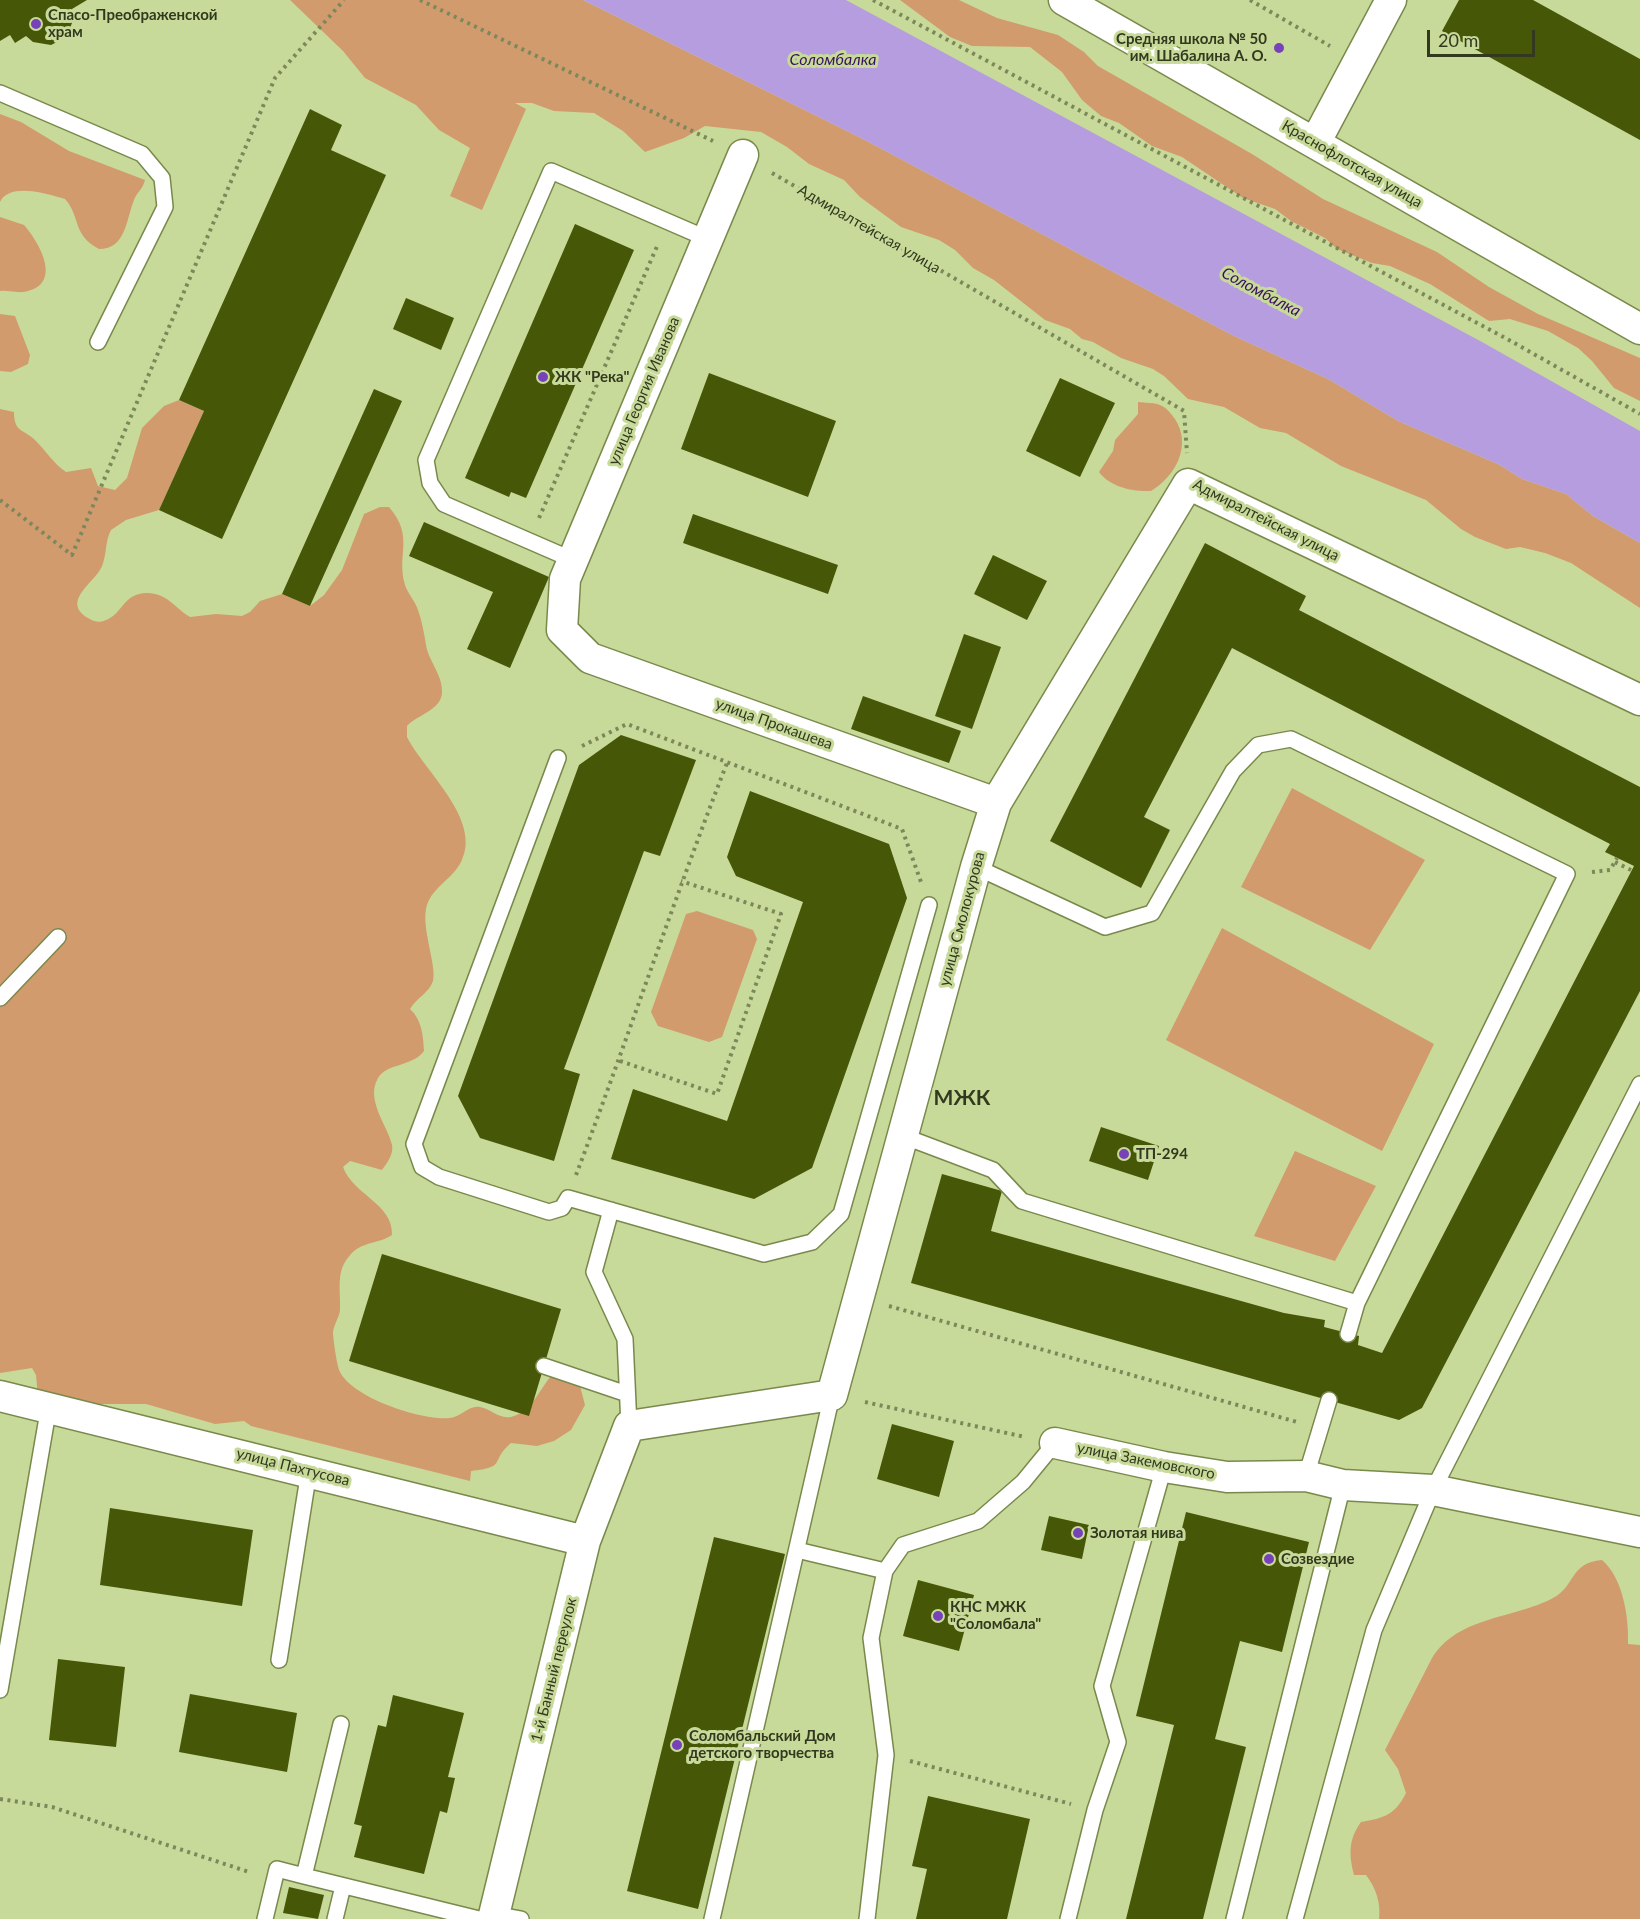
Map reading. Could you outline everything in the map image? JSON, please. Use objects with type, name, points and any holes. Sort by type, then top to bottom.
[{"type":"street","name":"Краснофлотская улица","points":[[1064,0],[1640,329]]},
{"type":"street","points":[[1315,143],[1391,0]]},
{"type":"street","name":"улица Георгия Иванова","points":[[562,630],[565,579],[743,155]]},
{"type":"street","name":"Адмиралтейская улица","points":[[1188,484],[1640,700]]},
{"type":"street","name":"улица Смолокурова","points":[[832,1395],[976,867],[996,803],[1188,484]]},
{"type":"street","name":"улица Прокашева","points":[[562,630],[590,658],[996,803]]},
{"type":"street","points":[[628,1426],[832,1395]]},
{"type":"street","name":"улица Пахтусова","points":[[0,1396],[49,1406],[585,1541]]},
{"type":"street","name":"1-й Банный переулок","points":[[497,1918],[585,1541],[628,1426]]},
{"type":"street","name":"улица Закемовского","points":[[1055,1443],[1164,1467],[1227,1477],[1306,1476],[1343,1485],[1433,1490],[1640,1532]]},
{"type":"lane","points":[[0,93],[142,154],[162,178],[165,207],[98,342]]},
{"type":"lane","points":[[573,560],[444,504],[430,483],[426,460],[551,171],[708,239]]},
{"type":"lane","points":[[976,867],[1105,927],[1152,913],[1233,771],[1258,745],[1290,739],[1567,874],[1357,1303],[1348,1334]]},
{"type":"lane","points":[[558,758],[414,1144],[422,1167],[440,1177],[549,1212],[562,1208],[568,1198],[764,1254],[812,1242],[841,1214],[929,905]]},
{"type":"lane","points":[[0,998],[58,937]]},
{"type":"lane","points":[[1295,1919],[1374,1630],[1433,1490],[1640,1084]]},
{"type":"lane","points":[[903,1136],[993,1170],[1022,1201],[1357,1303]]},
{"type":"lane","points":[[611,1210],[594,1272],[626,1339],[628,1426]]},
{"type":"lane","points":[[544,1366],[627,1394]]},
{"type":"lane","points":[[712,1919],[832,1395]]},
{"type":"lane","points":[[1306,1476],[1329,1400]]},
{"type":"lane","points":[[0,1690],[49,1406]]},
{"type":"lane","points":[[867,1919],[886,1755],[871,1638],[885,1571],[903,1545],[978,1521],[1023,1482],[1055,1443]]},
{"type":"lane","points":[[1068,1919],[1095,1810],[1118,1742],[1102,1686],[1164,1467]]},
{"type":"lane","points":[[279,1660],[309,1471]]},
{"type":"lane","points":[[1234,1919],[1343,1485]]},
{"type":"lane","points":[[797,1550],[885,1571]]},
{"type":"lane","points":[[304,1876],[341,1724]]},
{"type":"lane","points":[[265,1919],[277,1869],[343,1886],[497,1918]]},
{"type":"lane","points":[[335,1919],[343,1886]]},
{"type":"path","points":[[0,500],[72,555],[275,78],[344,0]]},
{"type":"path","points":[[420,0],[743,155]]},
{"type":"path","points":[[873,0],[1509,340],[1640,414]]},
{"type":"path","points":[[1250,0],[1359,62]]},
{"type":"path","name":"Адмиралтейская улица","points":[[743,155],[1184,411],[1188,484]]},
{"type":"path","points":[[530,541],[668,222]]},
{"type":"path","points":[[558,758],[627,724],[902,829],[929,905]]},
{"type":"path","points":[[568,1198],[620,1061],[681,881],[727,763]]},
{"type":"path","points":[[1614,862],[1631,870]]},
{"type":"path","points":[[620,1061],[717,1094],[781,914],[681,881]]},
{"type":"path","points":[[859,1298],[1321,1429]]},
{"type":"path","points":[[832,1395],[1055,1443]]},
{"type":"path","points":[[886,1755],[1095,1810]]},
{"type":"path","points":[[0,1800],[52,1807],[252,1873]]},
{"type":"shaded area","points":[[290,0],[583,0],[863,139],[1232,335],[1330,380],[1398,421],[1500,465],[1522,479],[1566,494],[1593,516],[1640,543],[1640,608],[1571,563],[1520,547],[1506,549],[1475,537],[1461,529],[1426,500],[1341,466],[1286,433],[1260,428],[1224,407],[1188,399],[1164,376],[1153,369],[1121,358],[1093,342],[1082,339],[1070,329],[1045,320],[994,280],[973,268],[955,250],[939,240],[901,227],[860,197],[844,180],[809,164],[787,147],[761,132],[705,126],[684,138],[645,152],[623,131],[594,113],[554,111],[532,103],[515,103],[526,109],[482,210],[450,196],[470,148],[439,130],[416,105],[365,78],[343,51]]},
{"type":"shaded area","points":[[900,0],[959,0],[997,18],[1058,35],[1084,52],[1098,66],[1252,154],[1323,199],[1437,252],[1489,287],[1538,314],[1640,358],[1640,401],[1614,388],[1578,348],[1548,331],[1510,319],[1489,321],[1430,284],[1390,266],[1372,263],[1337,249],[1325,238],[1291,221],[1275,209],[1243,198],[1182,157],[1152,146],[1119,123],[1101,116],[1082,100],[1062,72],[1030,47],[972,46],[950,37]]},
{"type":"shaded area","points":[[0,114],[21,122],[69,151],[145,180],[134,200],[124,232],[115,244],[99,249],[90,244],[81,232],[65,199],[39,192],[20,191],[12,192],[0,202]]},
{"type":"shaded area","points":[[0,217],[24,225],[41,251],[46,270],[44,279],[38,286],[28,291],[0,291]]},
{"type":"shaded area","points":[[0,314],[15,316],[30,355],[28,364],[11,372],[0,371]]},
{"type":"shaded area","points":[[179,400],[204,411],[159,510],[126,520],[111,530],[102,566],[79,598],[80,612],[90,619],[99,622],[106,620],[133,596],[147,593],[160,595],[190,617],[216,614],[242,616],[250,612],[260,601],[282,594],[310,606],[324,595],[342,570],[364,514],[380,507],[389,507],[401,527],[405,585],[418,610],[428,651],[442,686],[441,699],[438,704],[407,726],[407,737],[449,796],[464,830],[466,846],[461,862],[432,895],[426,909],[426,927],[434,975],[429,989],[410,1009],[419,1023],[424,1051],[413,1060],[382,1073],[375,1086],[376,1104],[392,1145],[391,1155],[382,1170],[350,1161],[343,1167],[355,1185],[386,1215],[391,1224],[392,1235],[361,1247],[346,1260],[341,1273],[340,1310],[333,1335],[339,1369],[347,1382],[373,1399],[423,1416],[450,1418],[469,1409],[480,1407],[500,1416],[509,1417],[526,1409],[551,1376],[580,1386],[585,1405],[571,1430],[554,1441],[537,1446],[511,1443],[504,1449],[497,1463],[490,1468],[471,1471],[470,1481],[251,1426],[244,1421],[215,1424],[146,1404],[80,1404],[38,1397],[36,1375],[32,1368],[0,1373],[0,409],[14,412],[14,419],[20,430],[31,436],[66,472],[91,468],[98,486],[115,490],[127,478],[142,428],[164,406]]},
{"type":"shaded area","points":[[1138,402],[1156,404],[1166,408],[1175,419],[1182,439],[1179,459],[1174,468],[1160,485],[1151,491],[1137,491],[1116,485],[1099,472],[1113,451],[1115,440],[1138,414]]},
{"type":"shaded area","points":[[1292,788],[1425,860],[1370,950],[1241,887]]},
{"type":"shaded area","points":[[697,911],[753,930],[757,939],[722,1037],[709,1042],[658,1026],[651,1012],[686,914]]},
{"type":"shaded area","points":[[1222,928],[1434,1044],[1382,1151],[1166,1040]]},
{"type":"shaded area","points":[[1295,1151],[1376,1186],[1335,1261],[1254,1236]]},
{"type":"shaded area","points":[[1602,1560],[1620,1587],[1626,1610],[1628,1644],[1640,1645],[1640,1919],[1379,1919],[1378,1901],[1373,1885],[1366,1875],[1354,1875],[1351,1861],[1352,1841],[1361,1822],[1376,1819],[1393,1811],[1406,1793],[1398,1769],[1385,1750],[1432,1658],[1443,1644],[1456,1634],[1471,1626],[1553,1598],[1566,1587],[1578,1570],[1591,1562]]},
{"type":"water","name":"Соломбалка","points":[[583,0],[846,0],[1482,342],[1640,431],[1640,543],[1593,516],[1566,494],[1522,479],[1500,465],[1398,421],[1330,380],[1232,335],[863,139]]},
{"type":"building","name":"Спасо-Преображенской храм","points":[[0,0],[87,0],[72,9],[73,20],[67,37],[51,45],[33,42],[26,36],[15,43],[10,35],[0,41]]},
{"type":"building","points":[[1459,0],[1533,0],[1640,59],[1640,140],[1442,31]]},
{"type":"building","points":[[310,109],[342,125],[331,150],[386,175],[222,539],[159,510],[204,411],[179,400]]},
{"type":"building","name":"ЖК \"Река\"","points":[[575,224],[634,250],[526,498],[511,492],[509,497],[465,478]]},
{"type":"building","points":[[406,298],[454,318],[441,350],[393,329]]},
{"type":"building","points":[[709,373],[836,421],[808,497],[681,449]]},
{"type":"building","points":[[1060,378],[1115,403],[1080,477],[1026,451]]},
{"type":"building","points":[[374,389],[402,401],[310,606],[282,594]]},
{"type":"building","points":[[693,514],[838,565],[828,594],[683,543]]},
{"type":"building","points":[[424,522],[549,577],[510,668],[467,649],[493,592],[409,556]]},
{"type":"building","points":[[1205,543],[1306,596],[1299,610],[1640,787],[1640,991],[1422,1408],[1399,1420],[911,1283],[942,1174],[1002,1191],[991,1231],[1284,1313],[1325,1320],[1324,1327],[1359,1336],[1358,1345],[1382,1353],[1634,866],[1605,852],[1610,844],[1232,648],[1144,817],[1170,830],[1141,888],[1050,841]]},
{"type":"building","points":[[993,555],[1047,581],[1027,620],[974,594]]},
{"type":"building","points":[[964,634],[1001,647],[972,729],[935,716]]},
{"type":"building","points":[[863,696],[961,731],[949,763],[851,729]]},
{"type":"building","points":[[621,735],[696,760],[660,856],[644,851],[564,1069],[580,1074],[554,1161],[480,1138],[458,1096],[579,765]]},
{"type":"building","points":[[750,791],[889,844],[907,898],[812,1168],[754,1199],[611,1159],[633,1089],[727,1121],[803,902],[736,876],[727,857]]},
{"type":"building","name":"ТП-294","points":[[1101,1127],[1159,1146],[1148,1180],[1089,1161]]},
{"type":"building","points":[[382,1254],[561,1309],[529,1416],[349,1361]]},
{"type":"building","points":[[892,1424],[954,1441],[939,1497],[877,1479]]},
{"type":"building","points":[[110,1508],[253,1530],[242,1606],[100,1585]]},
{"type":"building","points":[[1186,1512],[1309,1542],[1282,1652],[1240,1641],[1215,1739],[1246,1747],[1203,1919],[1126,1919],[1174,1725],[1136,1716]]},
{"type":"building","points":[[1049,1516],[1089,1525],[1082,1559],[1041,1550]]},
{"type":"building","points":[[714,1537],[785,1554],[698,1909],[627,1891]]},
{"type":"building","name":"КНС МЖК \"Соломбала\"","points":[[918,1580],[974,1595],[959,1651],[903,1636]]},
{"type":"building","points":[[58,1659],[125,1667],[116,1747],[49,1740]]},
{"type":"building","points":[[190,1694],[297,1713],[287,1772],[179,1752]]},
{"type":"building","points":[[393,1695],[464,1713],[448,1777],[455,1778],[447,1813],[440,1811],[424,1874],[354,1857],[362,1826],[354,1824],[378,1725],[386,1727]]},
{"type":"building","points":[[928,1796],[1030,1819],[1007,1919],[916,1919],[927,1869],[912,1866]]},
{"type":"building","points":[[289,1887],[324,1895],[318,1919],[283,1913]]},
{"type":"place","name":"Спасо-Преображенской храм","points":[[36,24]]},
{"type":"place","name":"Средняя школа № 50 им. Шабалина А. О.","points":[[1279,48]]},
{"type":"place","name":"ЖК \"Река\"","points":[[543,377]]},
{"type":"place","name":"ТП-294","points":[[1124,1154]]},
{"type":"place","name":"Золотая нива","points":[[1078,1533]]},
{"type":"place","name":"Созвездие","points":[[1269,1559]]},
{"type":"place","name":"КНС МЖК \"Соломбала\"","points":[[938,1616]]},
{"type":"place","name":"Соломбальский Дом детского творчества","points":[[677,1745]]},
{"type":"district","name":"МЖК","points":[[962,1098]]}]
